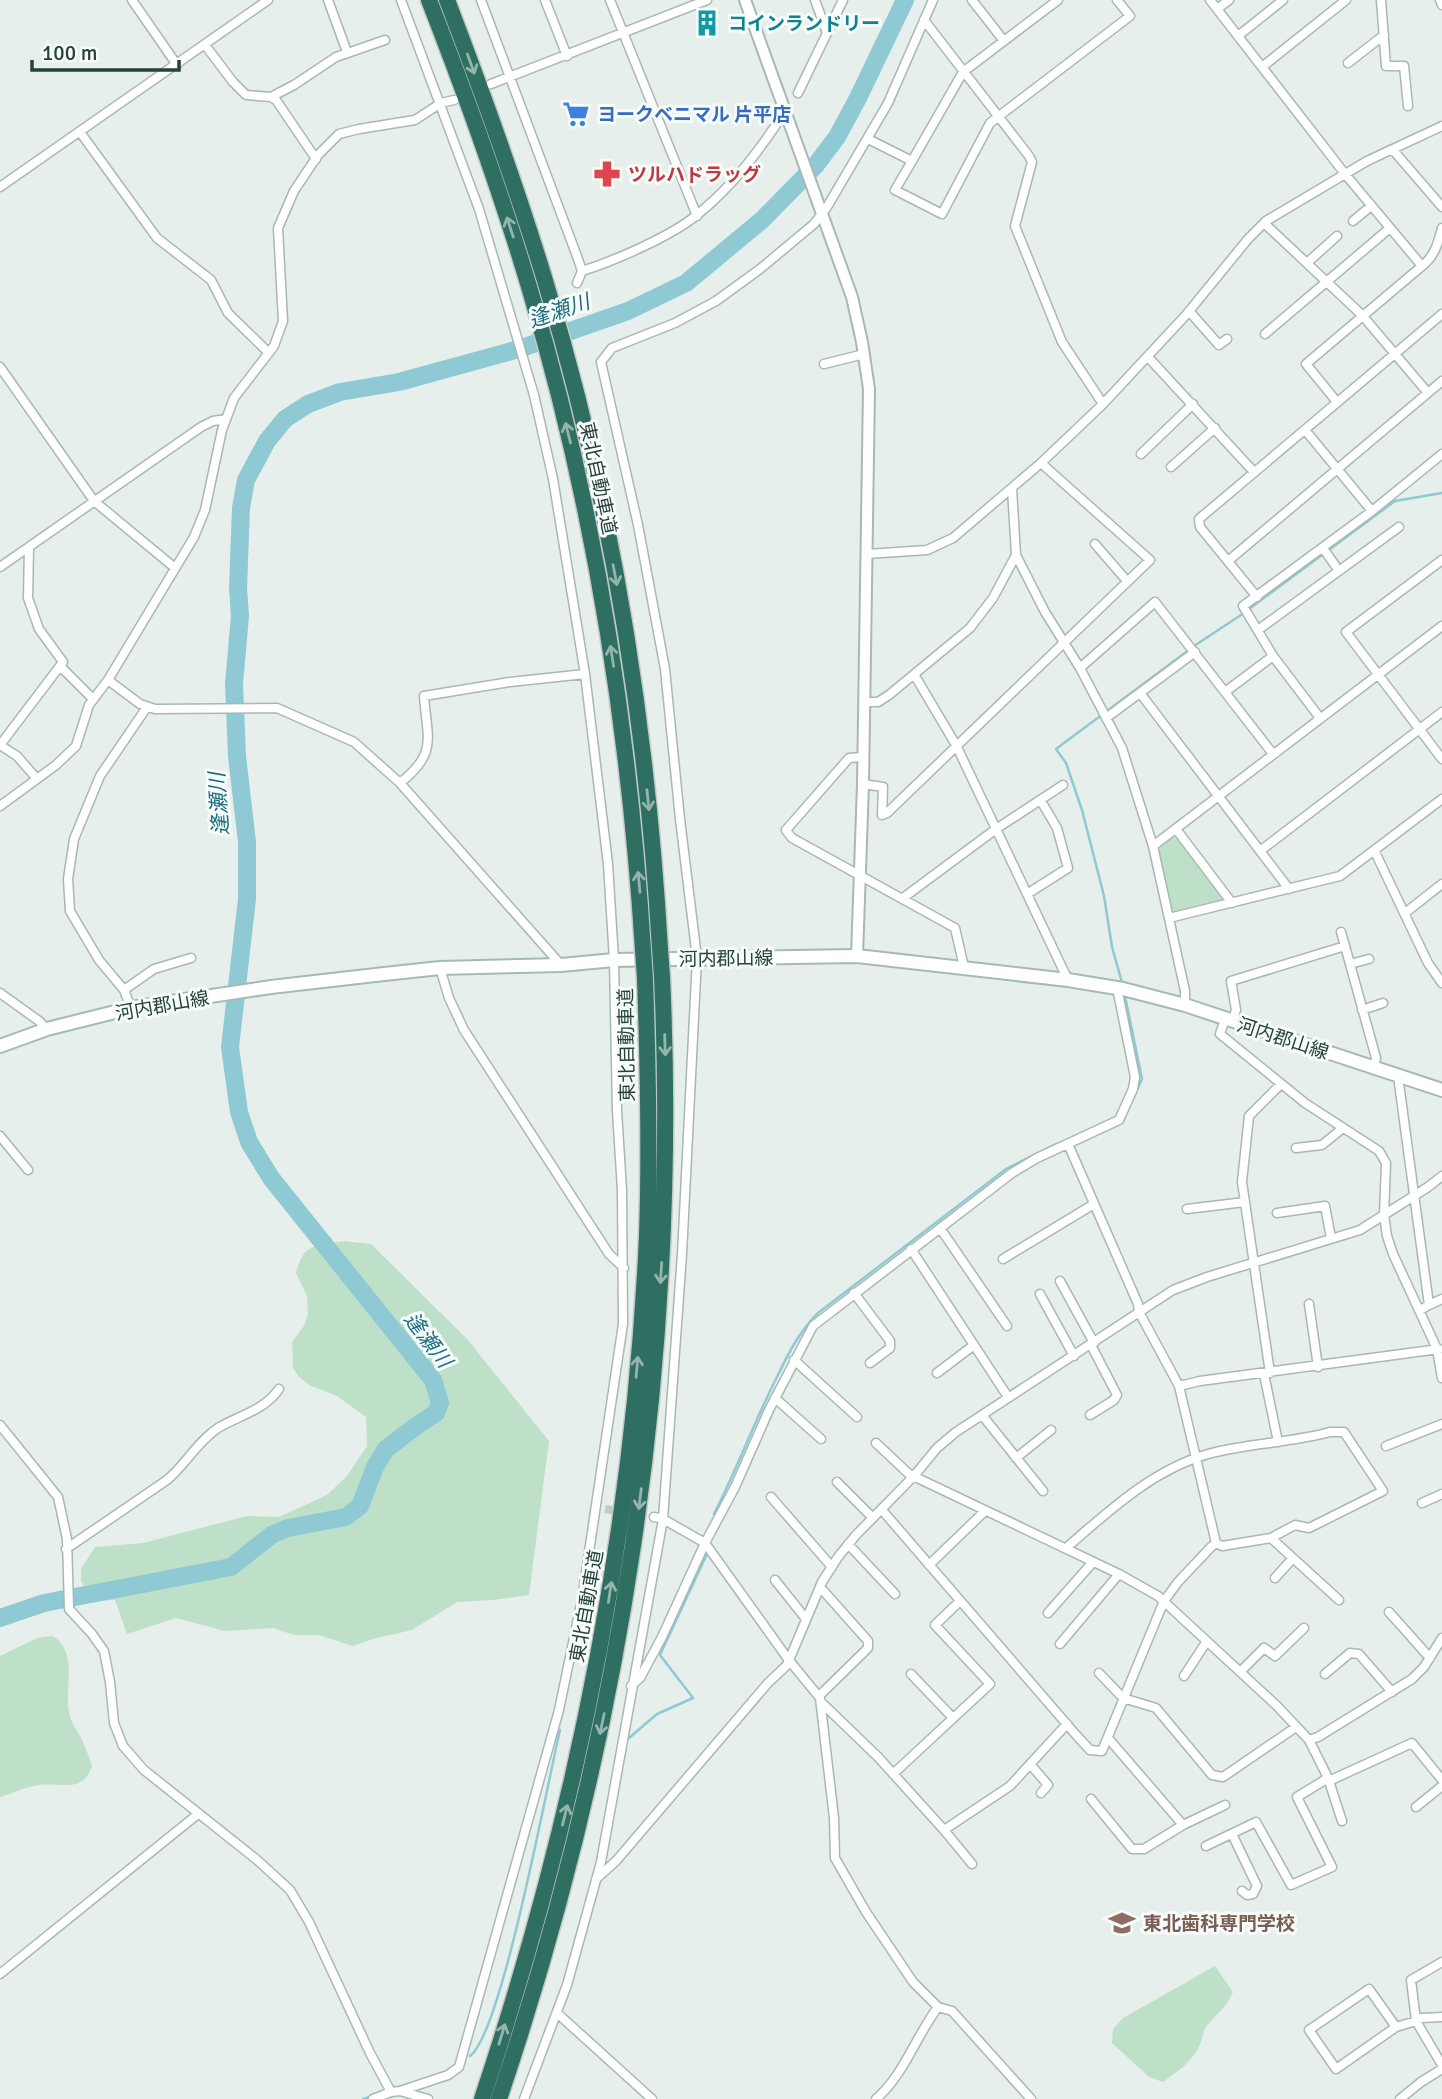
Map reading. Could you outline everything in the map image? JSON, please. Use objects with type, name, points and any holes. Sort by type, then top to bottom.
[{"type":"highway","name":"東北自動車道","points":[[429,0],[496,182],[531,292],[582,498],[610,641],[631,792],[643,950],[654,978],[666,1069],[663,1237],[650,1418],[636,1538],[619,1642],[586,1797],[547,1945],[499,2099]]},
{"type":"highway","name":"東北自動車道","points":[[447,0],[498,138],[546,285],[599,493],[626,637],[647,790],[660,949],[654,978],[641,1325],[619,1537],[588,1710],[562,1824],[531,1940],[482,2099]]},
{"type":"main road","name":"河内郡山線","points":[[0,1046],[47,1029],[131,1008],[271,987],[440,968],[561,965],[614,960],[857,956],[1068,980],[1123,990],[1185,1006],[1442,1090]]},
{"type":"street","points":[[132,0],[177,65]]},
{"type":"street","points":[[0,187],[268,0]]},
{"type":"street","points":[[328,0],[347,52]]},
{"type":"street","points":[[373,2099],[392,2089],[448,2075],[459,2067],[559,1710],[601,1508],[609,1407],[623,1324],[624,1268],[614,960],[608,864],[585,674],[553,479],[534,395],[479,209],[401,0]]},
{"type":"street","points":[[481,0],[582,271],[577,283]]},
{"type":"street","points":[[545,0],[567,56]]},
{"type":"street","points":[[610,0],[697,216]]},
{"type":"street","points":[[492,83],[707,0]]},
{"type":"street","points":[[745,0],[852,298],[869,389],[863,784],[857,956]]},
{"type":"street","points":[[815,0],[827,33]]},
{"type":"street","points":[[798,93],[843,0]]},
{"type":"street","points":[[524,2099],[557,2013],[596,1880],[606,1835],[658,1518],[682,1254],[697,958],[665,669],[638,524],[601,362],[612,348],[675,323],[716,301],[814,224],[869,139],[888,103],[933,0]]},
{"type":"street","points":[[972,0],[1004,41]]},
{"type":"street","points":[[1058,0],[963,72],[895,190],[942,214],[990,123],[1130,16],[1117,0]]},
{"type":"street","points":[[1210,0],[1345,174],[1422,266]]},
{"type":"street","points":[[1217,9],[1229,0]]},
{"type":"street","points":[[1238,36],[1283,0]]},
{"type":"street","points":[[1262,67],[1346,0]]},
{"type":"street","points":[[1381,0],[1386,66],[1404,66],[1408,106]]},
{"type":"street","points":[[924,20],[1032,162],[1015,226],[1062,342],[1103,404]]},
{"type":"street","points":[[1348,63],[1384,35]]},
{"type":"street","points":[[205,45],[246,96],[271,97],[347,52],[385,40]]},
{"type":"street","points":[[271,97],[316,159]]},
{"type":"street","points":[[1,803],[37,779],[76,746],[86,712],[93,699],[108,680],[194,537],[205,510],[226,419],[237,393],[269,353],[277,338],[284,312],[278,228],[288,203],[316,159],[339,134],[415,120],[441,103],[454,100]]},
{"type":"street","points":[[582,271],[627,254],[697,216],[744,170],[785,111]]},
{"type":"street","points":[[867,554],[927,550],[953,538],[1012,489],[1103,404],[1189,311],[1264,223],[1345,174],[1442,126]]},
{"type":"street","points":[[80,132],[151,230],[211,280],[228,313],[269,353]]},
{"type":"street","points":[[869,139],[912,161]]},
{"type":"street","points":[[1393,149],[1442,207]]},
{"type":"street","points":[[1353,221],[1371,206]]},
{"type":"street","points":[[1264,223],[1362,315],[1428,393]]},
{"type":"street","points":[[1265,334],[1390,228]]},
{"type":"street","points":[[1337,402],[1306,364],[1429,260],[1437,248],[1442,228]]},
{"type":"street","points":[[1308,262],[1337,236]]},
{"type":"street","points":[[1189,311],[1219,345],[1227,338]]},
{"type":"street","points":[[1257,597],[1200,527],[1199,519],[1442,314]]},
{"type":"street","points":[[824,364],[864,354]]},
{"type":"street","points":[[1148,357],[1254,472]]},
{"type":"street","points":[[0,367],[94,501],[176,568]]},
{"type":"street","points":[[1228,561],[1442,382]]},
{"type":"street","points":[[1141,453],[1193,404]]},
{"type":"street","points":[[0,567],[201,427],[226,419]]},
{"type":"street","points":[[1171,467],[1214,428]]},
{"type":"street","points":[[1305,430],[1372,511]]},
{"type":"street","points":[[1320,718],[1273,656],[1243,606],[1372,511],[1442,454]]},
{"type":"street","points":[[863,784],[883,787],[882,815],[887,813],[1150,560],[1041,463]]},
{"type":"street","points":[[1012,489],[1016,555],[1045,612],[1080,668],[1106,717],[1122,748],[1132,776],[1153,846],[1185,991],[1185,1006]]},
{"type":"street","points":[[1258,630],[1399,527]]},
{"type":"street","points":[[1095,544],[1127,581]]},
{"type":"street","points":[[29,547],[28,598],[39,629],[63,662],[0,745],[17,756],[37,779]]},
{"type":"street","points":[[1323,548],[1339,571]]},
{"type":"street","points":[[864,702],[878,702],[915,676],[970,628],[983,614],[1016,555]]},
{"type":"street","points":[[1442,560],[1346,632],[1442,759]]},
{"type":"street","points":[[1080,668],[1155,602],[1273,754]]},
{"type":"street","points":[[1153,846],[1442,626]]},
{"type":"street","points":[[1106,717],[1195,652]]},
{"type":"street","points":[[1226,692],[1273,656]]},
{"type":"street","points":[[61,667],[93,699]]},
{"type":"street","points":[[400,783],[416,770],[429,749],[424,696],[510,682],[585,674]]},
{"type":"street","points":[[915,676],[956,745],[1068,980]]},
{"type":"street","points":[[108,680],[147,707],[284,710],[347,739],[372,756],[400,783],[561,965]]},
{"type":"street","points":[[1140,693],[1289,889]]},
{"type":"street","points":[[131,1008],[124,990],[99,960],[70,911],[68,878],[74,839],[100,776],[147,707]]},
{"type":"street","points":[[1260,851],[1442,712]]},
{"type":"street","points":[[862,757],[849,758],[786,830],[792,838],[955,928],[964,967]]},
{"type":"street","points":[[903,898],[1063,785]]},
{"type":"street","points":[[1169,918],[1340,876],[1442,800]]},
{"type":"street","points":[[1027,894],[1068,867],[1058,828],[1041,801]]},
{"type":"street","points":[[1176,829],[1232,903]]},
{"type":"street","points":[[1374,852],[1428,962],[1439,972],[1442,983]]},
{"type":"street","points":[[1405,913],[1442,884]]},
{"type":"street","points":[[1341,932],[1376,1058],[1374,1068]]},
{"type":"street","points":[[1345,946],[1231,981],[1236,1010],[1220,1034],[1305,1103],[1379,1150],[1386,1163],[1384,1215],[1393,1254],[1439,1349],[1442,1378]]},
{"type":"street","points":[[124,990],[154,969],[191,958]]},
{"type":"street","points":[[1350,964],[1369,959]]},
{"type":"street","points":[[440,968],[449,998],[464,1030],[609,1254],[624,1268]]},
{"type":"street","points":[[631,1686],[640,1678],[662,1637],[775,1398],[813,1326],[1012,1173],[1037,1158],[1116,1123],[1133,1089],[1135,1077],[1123,990]]},
{"type":"street","points":[[0,993],[47,1029]]},
{"type":"street","points":[[1363,1010],[1383,1003]]},
{"type":"street","points":[[1398,1076],[1429,1305]]},
{"type":"street","points":[[1279,1442],[1267,1373],[1242,1182],[1249,1116],[1281,1084]]},
{"type":"street","points":[[1296,1148],[1322,1145],[1343,1128]]},
{"type":"street","points":[[0,1136],[28,1170]]},
{"type":"street","points":[[1068,1144],[1139,1312],[1179,1386],[1216,1543]]},
{"type":"street","points":[[596,1880],[616,1861],[768,1683],[785,1668],[820,1587],[832,1567],[848,1544],[914,1476],[937,1448],[1008,1397],[1173,1290],[1253,1262],[1360,1230],[1442,1176]]},
{"type":"street","points":[[1188,1209],[1245,1202]]},
{"type":"street","points":[[1003,1259],[1094,1204]]},
{"type":"street","points":[[1278,1213],[1325,1206],[1331,1238]]},
{"type":"street","points":[[940,1228],[1007,1326]]},
{"type":"street","points":[[911,1250],[1008,1397]]},
{"type":"street","points":[[1060,1281],[1117,1395],[1114,1400],[1090,1415]]},
{"type":"street","points":[[854,1293],[890,1341],[890,1348],[870,1363]]},
{"type":"street","points":[[1040,1294],[1074,1356]]},
{"type":"street","points":[[1420,1310],[1442,1299]]},
{"type":"street","points":[[1309,1304],[1318,1367]]},
{"type":"street","points":[[937,1373],[974,1345]]},
{"type":"street","points":[[1179,1386],[1439,1349]]},
{"type":"street","points":[[794,1360],[857,1417]]},
{"type":"street","points":[[66,1549],[167,1480],[206,1437],[266,1402],[278,1389]]},
{"type":"street","points":[[775,1398],[821,1439]]},
{"type":"street","points":[[982,1415],[1043,1491]]},
{"type":"street","points":[[1386,1446],[1442,1424]]},
{"type":"street","points":[[0,1425],[58,1497],[66,1529],[69,1604],[72,1614],[104,1651],[114,1723],[123,1746],[144,1770],[256,1859],[297,1900],[392,2089],[428,2099]]},
{"type":"street","points":[[1016,1458],[1051,1430]]},
{"type":"street","points":[[1066,1548],[1113,1507],[1162,1472],[1198,1458],[1330,1432],[1344,1432],[1383,1491],[1309,1528],[1295,1525],[1271,1538],[1222,1546],[1216,1543]]},
{"type":"street","points":[[876,1443],[914,1476],[1119,1574],[1164,1601],[1309,1740],[1329,1780],[1342,1821]]},
{"type":"street","points":[[837,1482],[873,1518]]},
{"type":"street","points":[[1422,1503],[1442,1494]]},
{"type":"street","points":[[771,1497],[832,1567]]},
{"type":"street","points":[[882,1510],[1090,1751],[1102,1751],[1164,1601],[1178,1582],[1216,1543]]},
{"type":"street","points":[[929,1564],[985,1511]]},
{"type":"street","points":[[658,1518],[705,1543],[823,1704],[893,1774],[972,1864]]},
{"type":"street","points":[[1271,1538],[1339,1600]]},
{"type":"street","points":[[848,1544],[895,1594]]},
{"type":"street","points":[[1275,1578],[1293,1558]]},
{"type":"street","points":[[1048,1613],[1093,1562]]},
{"type":"street","points":[[1060,1644],[1119,1574]]},
{"type":"street","points":[[775,1580],[806,1619]]},
{"type":"street","points":[[818,1696],[867,1648],[868,1641],[820,1587]]},
{"type":"street","points":[[893,1774],[990,1684],[934,1625],[960,1601]]},
{"type":"street","points":[[1389,1612],[1430,1658]]},
{"type":"street","points":[[1240,1672],[1264,1648],[1275,1656],[1304,1628]]},
{"type":"street","points":[[1184,1676],[1207,1641]]},
{"type":"street","points":[[1309,1740],[1412,1679],[1441,1641]]},
{"type":"street","points":[[1325,1674],[1350,1653],[1359,1654],[1392,1692]]},
{"type":"street","points":[[1099,1673],[1124,1698],[1156,1708],[1212,1775],[1223,1777],[1296,1727]]},
{"type":"street","points":[[911,1674],[953,1718]]},
{"type":"street","points":[[823,1704],[834,1818],[835,1858],[866,1912],[913,1982],[938,2007],[952,2011],[1031,2099]]},
{"type":"street","points":[[944,1830],[1010,1786],[1067,1724]]},
{"type":"street","points":[[1108,1738],[1183,1825]]},
{"type":"street","points":[[1206,1846],[1256,1822],[1291,1885],[1332,1867],[1297,1797],[1412,1742],[1442,1780]]},
{"type":"street","points":[[1030,1764],[1048,1785],[1041,1793]]},
{"type":"street","points":[[1416,1807],[1442,1786]]},
{"type":"street","points":[[1091,1799],[1132,1849],[1144,1849],[1183,1825],[1225,1805]]},
{"type":"street","points":[[0,1974],[198,1814]]},
{"type":"street","points":[[1232,1834],[1257,1886],[1253,1894],[1247,1895],[1242,1891]]},
{"type":"street","points":[[1400,2099],[1442,2067],[1416,2021],[1411,1980],[1442,1962]]},
{"type":"street","points":[[1396,2027],[1369,1989],[1309,2030],[1336,2069],[1396,2027],[1422,2018],[1442,2017]]},
{"type":"street","points":[[879,2098],[904,2064],[926,2023],[938,2007]]},
{"type":"street","points":[[557,2013],[652,2099]]},
{"type":"green space","points":[[1172,838],[1178,838],[1223,895],[1221,902],[1177,913],[1171,909],[1157,850]]},
{"type":"green space","points":[[343,1241],[371,1244],[467,1339],[549,1441],[529,1595],[457,1602],[412,1630],[353,1646],[319,1635],[294,1635],[273,1628],[225,1631],[176,1618],[127,1634],[115,1600],[96,1601],[91,1598],[81,1581],[81,1569],[95,1547],[143,1543],[247,1516],[279,1517],[327,1495],[347,1476],[367,1446],[366,1417],[337,1396],[309,1385],[293,1368],[292,1342],[304,1326],[308,1314],[307,1296],[296,1273],[299,1263],[312,1248]]},
{"type":"green space","points":[[53,1636],[66,1653],[71,1720],[92,1766],[88,1775],[77,1784],[39,1785],[0,1797],[0,1656],[37,1638]]},
{"type":"green space","points":[[1215,1966],[1233,1992],[1230,1998],[1206,2027],[1198,2049],[1185,2065],[1163,2082],[1149,2077],[1112,2043],[1113,2029],[1123,2018]]},
{"type":"waterway","name":"逢瀬川","points":[[0,1618],[44,1603],[231,1567],[273,1534],[288,1528],[346,1517],[360,1506],[375,1467],[386,1449],[436,1413],[440,1403],[433,1380],[271,1178],[249,1142],[239,1112],[230,1047],[247,899],[247,842],[237,756],[234,684],[240,616],[238,588],[241,508],[246,480],[267,441],[285,419],[308,404],[340,392],[399,382],[519,349],[628,311],[686,283],[762,220],[815,166],[837,137],[905,0]]},
{"type":"waterway","points":[[1249,609],[1395,501],[1442,493]]},
{"type":"waterway","points":[[1123,986],[1082,810],[1066,763],[1056,749],[1197,644],[1244,613]]},
{"type":"waterway","points":[[1106,1130],[1122,1123],[1142,1079],[1125,996]]},
{"type":"waterway","points":[[714,1514],[784,1363],[799,1337],[818,1313],[1006,1169],[1056,1144]]},
{"type":"waterway","points":[[629,1738],[657,1714],[693,1698],[660,1655],[707,1554]]},
{"type":"waterway","points":[[470,2056],[483,2037],[509,1956],[560,1730]]},
{"type":"waterway","points":[[396,2088],[409,2084]]},
{"type":"waterway","points":[[363,2099],[373,2096]]},
{"type":"tunnel","points":[[605,1509],[623,1512]]},
{"type":"place","name":"コインランドリー","points":[[707,23]]},
{"type":"place","name":"ヨークベニマル 片平店","points":[[576,114]]},
{"type":"place","name":"ツルハドラッグ","points":[[607,174]]},
{"type":"place","name":"東北歯科専門学校","points":[[1122,1923]]}]
